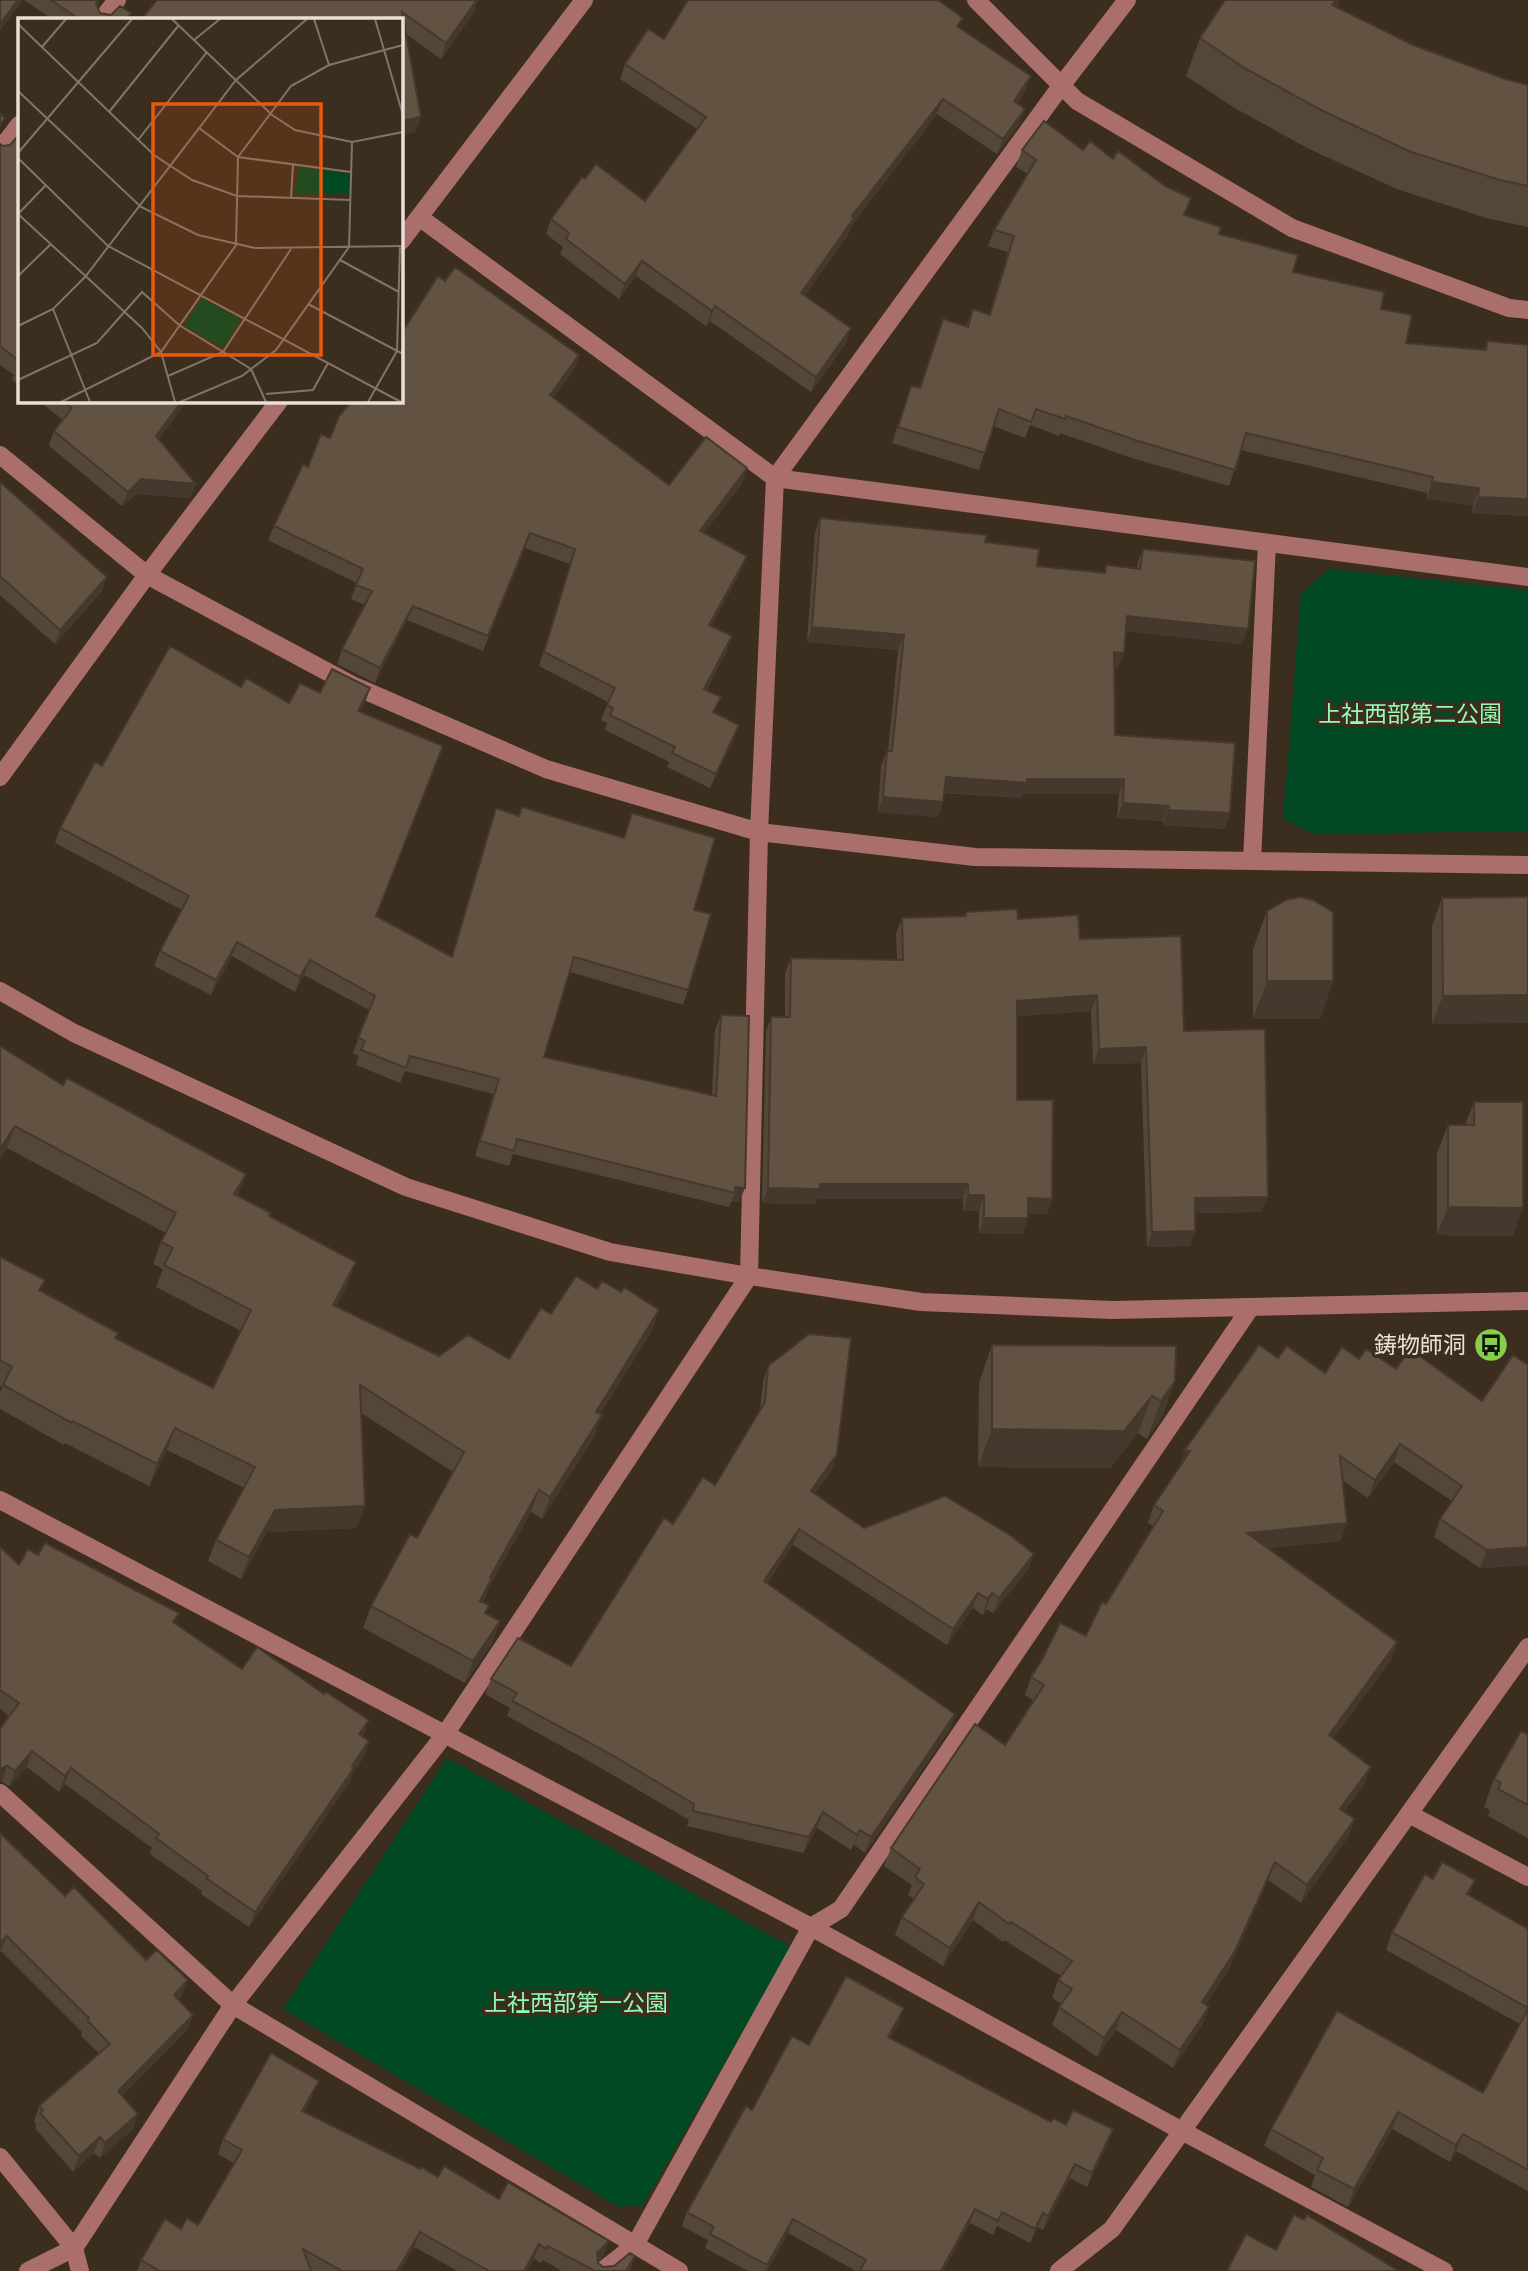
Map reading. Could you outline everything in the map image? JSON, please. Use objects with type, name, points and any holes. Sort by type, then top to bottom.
[{"type":"street","points":[[103,18],[117,0]]},
{"type":"street","points":[[402,240],[584,0]]},
{"type":"street","points":[[976,0],[1077,101],[1292,228],[1508,308],[1528,310]]},
{"type":"street","points":[[28,2271],[74,2248],[233,2005],[446,1734],[749,1276],[759,832],[775,478],[1061,86],[1127,0]]},
{"type":"street","points":[[0,150],[18,126]]},
{"type":"street","points":[[419,217],[775,478],[1528,578]]},
{"type":"street","points":[[0,777],[147,575],[278,402]]},
{"type":"street","points":[[0,455],[147,575],[352,685],[545,769],[759,832],[975,857],[1528,865]]},
{"type":"street","points":[[1252,861],[1268,543]]},
{"type":"street","points":[[0,991],[74,1033],[405,1186],[610,1252],[921,1302],[1112,1310],[1528,1301]]},
{"type":"street","points":[[602,2271],[635,2245],[811,1927],[841,1909],[1251,1307]]},
{"type":"street","points":[[0,1500],[811,1927],[1444,2271]]},
{"type":"street","points":[[1059,2271],[1112,2228],[1528,1647]]},
{"type":"street","points":[[0,1793],[233,2005],[679,2271]]},
{"type":"street","points":[[1409,1814],[1528,1877]]},
{"type":"street","points":[[0,2157],[74,2248],[80,2271]]},
{"type":"green space","name":"上社西部第二公園","points":[[1329,569],[1528,590],[1528,831],[1314,834],[1283,819],[1301,593]]},
{"type":"green space","name":"上社西部第一公園","points":[[447,1758],[791,1947],[643,2205],[619,2207],[283,2009]]},
{"type":"building","points":[[0,0],[18,0],[0,24]]},
{"type":"building","points":[[51,0],[98,0],[96,3],[100,13],[111,15],[120,6],[131,13],[128,18],[78,18]]},
{"type":"building","points":[[157,0],[477,0],[446,43],[402,12],[421,117],[402,121],[402,18],[143,18]]},
{"type":"building","points":[[688,0],[938,0],[963,18],[957,26],[1031,76],[1014,101],[1025,109],[1003,139],[943,99],[852,216],[854,218],[801,293],[851,328],[816,377],[715,306],[712,311],[642,261],[625,284],[566,239],[569,233],[551,219],[582,177],[585,179],[596,164],[645,201],[706,117],[625,64],[648,29],[664,39]]},
{"type":"building","points":[[1225,0],[1336,0],[1332,5],[1413,45],[1528,85],[1528,186],[1411,152],[1323,111],[1246,69],[1200,38]]},
{"type":"building","points":[[1044,121],[1083,150],[1090,141],[1113,159],[1118,151],[1165,186],[1191,198],[1184,215],[1221,227],[1219,234],[1298,255],[1293,272],[1384,292],[1381,309],[1412,315],[1406,343],[1486,350],[1487,341],[1528,345],[1528,499],[1478,497],[1479,488],[1432,482],[1433,477],[1246,433],[1235,470],[1036,409],[1031,422],[999,409],[985,453],[898,427],[911,386],[920,388],[943,319],[968,327],[973,309],[990,315],[1014,236],[994,230],[1036,160],[1022,150]]},
{"type":"building","points":[[18,136],[18,360],[0,346],[0,144],[10,145]]},
{"type":"building","points":[[455,267],[579,355],[550,395],[669,485],[706,437],[747,468],[700,531],[747,556],[709,625],[732,636],[704,689],[721,697],[713,712],[739,725],[716,774],[672,753],[675,747],[610,715],[613,708],[607,705],[615,688],[544,652],[575,549],[530,533],[488,636],[413,606],[380,668],[342,649],[372,591],[356,585],[363,569],[274,526],[303,464],[308,467],[321,434],[330,438],[339,416],[351,402],[402,402],[402,332],[438,276],[445,281]]},
{"type":"building","points":[[64,402],[181,402],[156,436],[196,484],[141,479],[128,492],[54,431],[72,408]]},
{"type":"building","points":[[0,482],[107,577],[60,630],[0,576]]},
{"type":"building","points":[[820,518],[987,535],[985,542],[1039,549],[1037,566],[1105,573],[1106,565],[1140,569],[1143,549],[1255,561],[1248,629],[1127,616],[1124,653],[1114,652],[1115,735],[1235,743],[1230,813],[1168,810],[1169,806],[1123,803],[1124,779],[1027,779],[1027,783],[946,777],[943,802],[883,797],[887,751],[892,751],[904,635],[812,627]]},
{"type":"building","points":[[170,646],[241,687],[246,678],[289,703],[300,683],[320,693],[332,669],[370,688],[358,711],[443,746],[376,916],[452,957],[496,808],[519,816],[522,807],[624,838],[632,813],[715,838],[694,910],[711,914],[688,990],[574,957],[544,1057],[716,1096],[721,1015],[749,1016],[745,1188],[735,1187],[735,1193],[517,1139],[514,1151],[480,1141],[499,1079],[410,1056],[406,1068],[361,1050],[365,1041],[358,1038],[375,996],[310,960],[300,977],[237,942],[216,980],[160,951],[189,896],[60,828],[95,762],[102,766]]},
{"type":"building","points":[[1300,897],[1313,900],[1333,912],[1333,981],[1267,981],[1267,911],[1286,900]]},
{"type":"building","points":[[1528,897],[1528,995],[1443,996],[1442,898]]},
{"type":"building","points":[[1017,909],[1018,919],[1078,915],[1080,939],[1181,936],[1184,1031],[1265,1029],[1268,1197],[1195,1198],[1195,1231],[1152,1232],[1146,1047],[1099,1049],[1097,995],[1017,1001],[1017,1100],[1053,1100],[1052,1199],[1028,1198],[1028,1218],[984,1218],[984,1195],[968,1195],[968,1184],[820,1184],[820,1189],[768,1188],[771,1017],[790,1017],[791,958],[903,960],[902,918],[966,916],[966,912]]},
{"type":"building","points":[[0,1046],[63,1085],[67,1078],[246,1174],[234,1194],[271,1213],[269,1216],[356,1262],[333,1305],[439,1356],[468,1335],[509,1359],[541,1308],[551,1314],[576,1276],[597,1289],[602,1281],[621,1292],[624,1287],[659,1310],[596,1412],[602,1415],[550,1497],[539,1490],[490,1577],[492,1578],[480,1601],[489,1605],[485,1613],[500,1621],[473,1661],[371,1606],[410,1534],[417,1538],[464,1452],[360,1385],[365,1506],[275,1510],[249,1557],[216,1540],[255,1467],[175,1428],[157,1464],[73,1421],[72,1423],[3,1385],[12,1367],[0,1360],[0,1257],[45,1280],[39,1290],[118,1333],[115,1338],[213,1388],[251,1310],[164,1265],[173,1248],[161,1242],[176,1213],[15,1126],[0,1149]]},
{"type":"building","points":[[1474,1102],[1523,1102],[1523,1208],[1448,1207],[1448,1125],[1474,1125]]},
{"type":"building","points":[[809,1334],[851,1338],[837,1454],[811,1491],[864,1528],[945,1496],[1010,1535],[1034,1554],[999,1598],[992,1593],[988,1599],[978,1593],[953,1629],[799,1529],[764,1581],[955,1714],[871,1837],[860,1830],[857,1835],[823,1812],[809,1837],[693,1811],[694,1804],[607,1752],[512,1701],[517,1693],[491,1679],[518,1638],[571,1666],[664,1518],[673,1524],[703,1477],[715,1485],[765,1402],[768,1366]]},
{"type":"building","points":[[992,1345],[1176,1346],[1175,1381],[1161,1401],[1152,1396],[1124,1431],[992,1429]]},
{"type":"building","points":[[1259,1345],[1278,1358],[1287,1346],[1325,1373],[1342,1347],[1359,1359],[1366,1349],[1396,1369],[1410,1349],[1482,1401],[1513,1355],[1528,1365],[1528,1547],[1487,1550],[1440,1519],[1462,1486],[1400,1444],[1375,1480],[1340,1456],[1347,1523],[1247,1533],[1397,1642],[1329,1735],[1371,1767],[1340,1809],[1355,1819],[1307,1885],[1275,1862],[1235,1951],[1202,2002],[1209,2007],[1180,2050],[1122,2012],[1104,2038],[1059,2007],[1072,1989],[1058,1980],[1072,1961],[1011,1922],[1009,1924],[979,1902],[950,1948],[902,1917],[924,1884],[915,1877],[920,1869],[891,1848],[975,1724],[1005,1745],[1044,1685],[1031,1677],[1060,1623],[1086,1636],[1102,1602],[1106,1604],[1163,1511],[1154,1505],[1190,1451],[1184,1451]]},
{"type":"building","points":[[45,1543],[179,1613],[173,1622],[242,1669],[257,1647],[324,1694],[326,1692],[369,1720],[359,1734],[369,1741],[352,1766],[354,1768],[255,1912],[206,1878],[208,1876],[156,1838],[159,1834],[71,1768],[65,1776],[32,1751],[15,1771],[7,1766],[0,1769],[0,1729],[19,1703],[0,1690],[0,1547],[19,1565],[28,1549],[38,1555]]},
{"type":"building","points":[[1521,1731],[1528,1735],[1528,1805],[1498,1789],[1501,1783],[1494,1779]]},
{"type":"building","points":[[0,1833],[65,1896],[74,1887],[146,1960],[157,1950],[188,1980],[174,1995],[193,2015],[118,2091],[138,2114],[105,2143],[100,2137],[79,2156],[40,2113],[43,2110],[39,2106],[110,2044],[87,2020],[89,2018],[7,1936],[0,1943]]},
{"type":"building","points":[[1442,1862],[1475,1880],[1467,1894],[1528,1929],[1528,2008],[1392,1932],[1425,1874],[1433,1879]]},
{"type":"building","points":[[846,1976],[904,2008],[888,2037],[1051,2122],[1053,2118],[1066,2125],[1073,2110],[1113,2129],[1092,2173],[1075,2164],[1048,2216],[1043,2213],[1035,2229],[1002,2212],[998,2221],[975,2209],[941,2271],[860,2271],[866,2260],[793,2219],[767,2265],[710,2234],[714,2227],[687,2212],[746,2106],[752,2110],[792,2036],[809,2045]]},
{"type":"building","points":[[1528,2009],[1528,2170],[1463,2134],[1456,2145],[1398,2112],[1354,2189],[1317,2170],[1323,2158],[1271,2129],[1337,2011],[1483,2093]]},
{"type":"building","points":[[271,2053],[319,2081],[302,2111],[438,2177],[444,2166],[499,2199],[508,2182],[609,2241],[597,2253],[598,2263],[603,2267],[614,2266],[630,2253],[635,2256],[626,2271],[595,2271],[548,2246],[546,2249],[539,2244],[524,2271],[489,2271],[420,2232],[397,2271],[342,2271],[303,2249],[311,2271],[160,2271],[141,2260],[165,2219],[181,2229],[187,2218],[198,2225],[242,2150],[223,2139]]},
{"type":"building","points":[[1294,2215],[1304,2220],[1307,2215],[1399,2271],[1227,2271],[1246,2234],[1276,2250]]},
{"type":"place","name":"鋳物師洞","points":[[1491,1345]]}]
